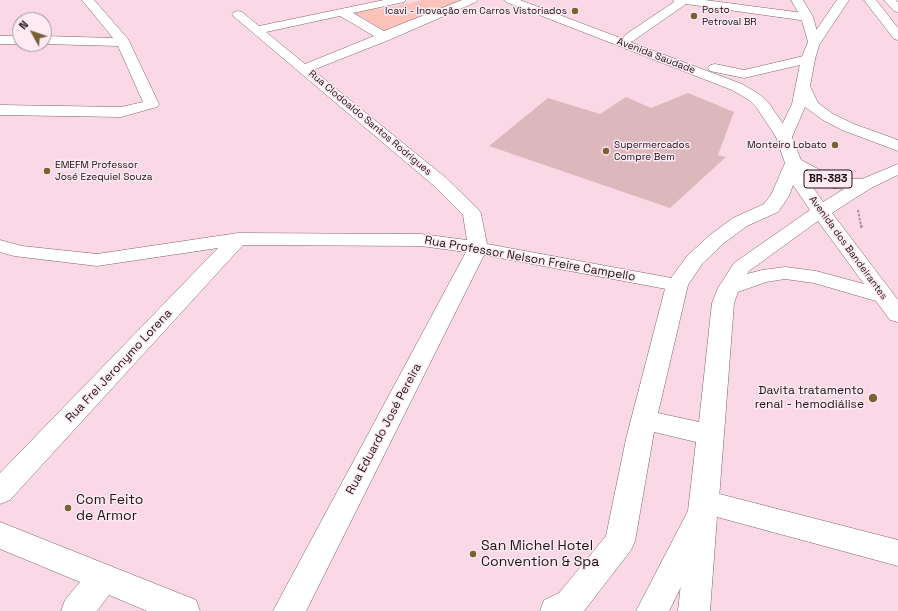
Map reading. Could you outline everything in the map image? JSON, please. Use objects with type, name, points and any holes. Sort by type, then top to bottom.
[{"type":"main road","points":[[0,110],[121,112],[152,104],[123,42],[88,0]]},
{"type":"main road","points":[[257,30],[400,0]]},
{"type":"main road","points":[[304,69],[472,0]]},
{"type":"main road","name":"Avenida Saudade","points":[[510,0],[737,87],[754,97],[763,105],[784,137]]},
{"type":"main road","name":"Avenida Saudade","points":[[529,0],[699,64],[744,74],[808,59]]},
{"type":"main road","points":[[629,38],[681,0],[807,17]]},
{"type":"main road","points":[[797,0],[807,17],[814,42]]},
{"type":"main road","points":[[784,137],[799,104],[808,59],[814,42],[843,0]]},
{"type":"main road","points":[[870,0],[898,36]]},
{"type":"main road","points":[[890,0],[898,9]]},
{"type":"main road","points":[[342,12],[385,37]]},
{"type":"main road","name":"Rua Clodoaldo Santos Rodrigues","points":[[238,15],[439,181],[472,214],[478,248]]},
{"type":"main road","points":[[0,40],[12,40]]},
{"type":"main road","points":[[52,40],[123,42]]},
{"type":"main road","points":[[802,85],[812,106],[828,117],[848,127],[898,146]]},
{"type":"main road","name":"Avenida dos Bandeirantes","points":[[784,137],[803,187],[898,315]]},
{"type":"main road","points":[[556,611],[570,604],[620,541],[639,439],[677,285],[694,260],[717,239],[740,222],[771,208],[780,196],[794,163]]},
{"type":"main road","name":"BR-383","points":[[794,163],[816,175],[839,184],[865,184],[898,169]]},
{"type":"main road","points":[[694,611],[723,303],[729,288],[741,267],[802,223],[865,184]]},
{"type":"main road","name":"Rua Professor Nelson Freire Campello","points":[[4,251],[97,260],[238,239],[421,240],[478,248],[677,285]]},
{"type":"main road","name":"Rua Frei Jeronymo Lorena","points":[[0,492],[238,239]]},
{"type":"main road","name":"Rua Eduardo José Pereira","points":[[289,611],[478,248]]},
{"type":"main road","points":[[729,288],[762,276],[785,274],[816,277],[883,296]]},
{"type":"main road","points":[[644,420],[711,435]]},
{"type":"main road","points":[[704,507],[898,553]]},
{"type":"main road","points":[[652,611],[704,507]]},
{"type":"main road","points":[[0,535],[184,611]]},
{"type":"main road","points":[[77,611],[103,577]]},
{"type":"shaded area","points":[[424,0],[464,0],[386,32],[351,12],[369,8],[382,9]]},
{"type":"building","name":"Supermercados Compre Bem","points":[[688,93],[734,112],[718,155],[726,157],[670,208],[489,146],[548,98],[600,114],[626,97],[651,108]]},
{"type":"place","name":"Icavi - Inovação em Carros Vistoriados","points":[[575,11]]},
{"type":"place","name":"Posto Petroval BR","points":[[694,16]]},
{"type":"place","name":"Monteiro Lobato","points":[[835,145]]},
{"type":"place","name":"Supermercados Compre Bem","points":[[606,151]]},
{"type":"place","name":"EMEFM Professor José Ezequiel Souza","points":[[47,171]]},
{"type":"place","name":"Davita tratamento renal - hemodiálise","points":[[873,398]]},
{"type":"place","name":"Com Feito de Armor","points":[[68,508]]},
{"type":"place","name":"San Michel Hotel Convention & Spa","points":[[473,554]]}]
